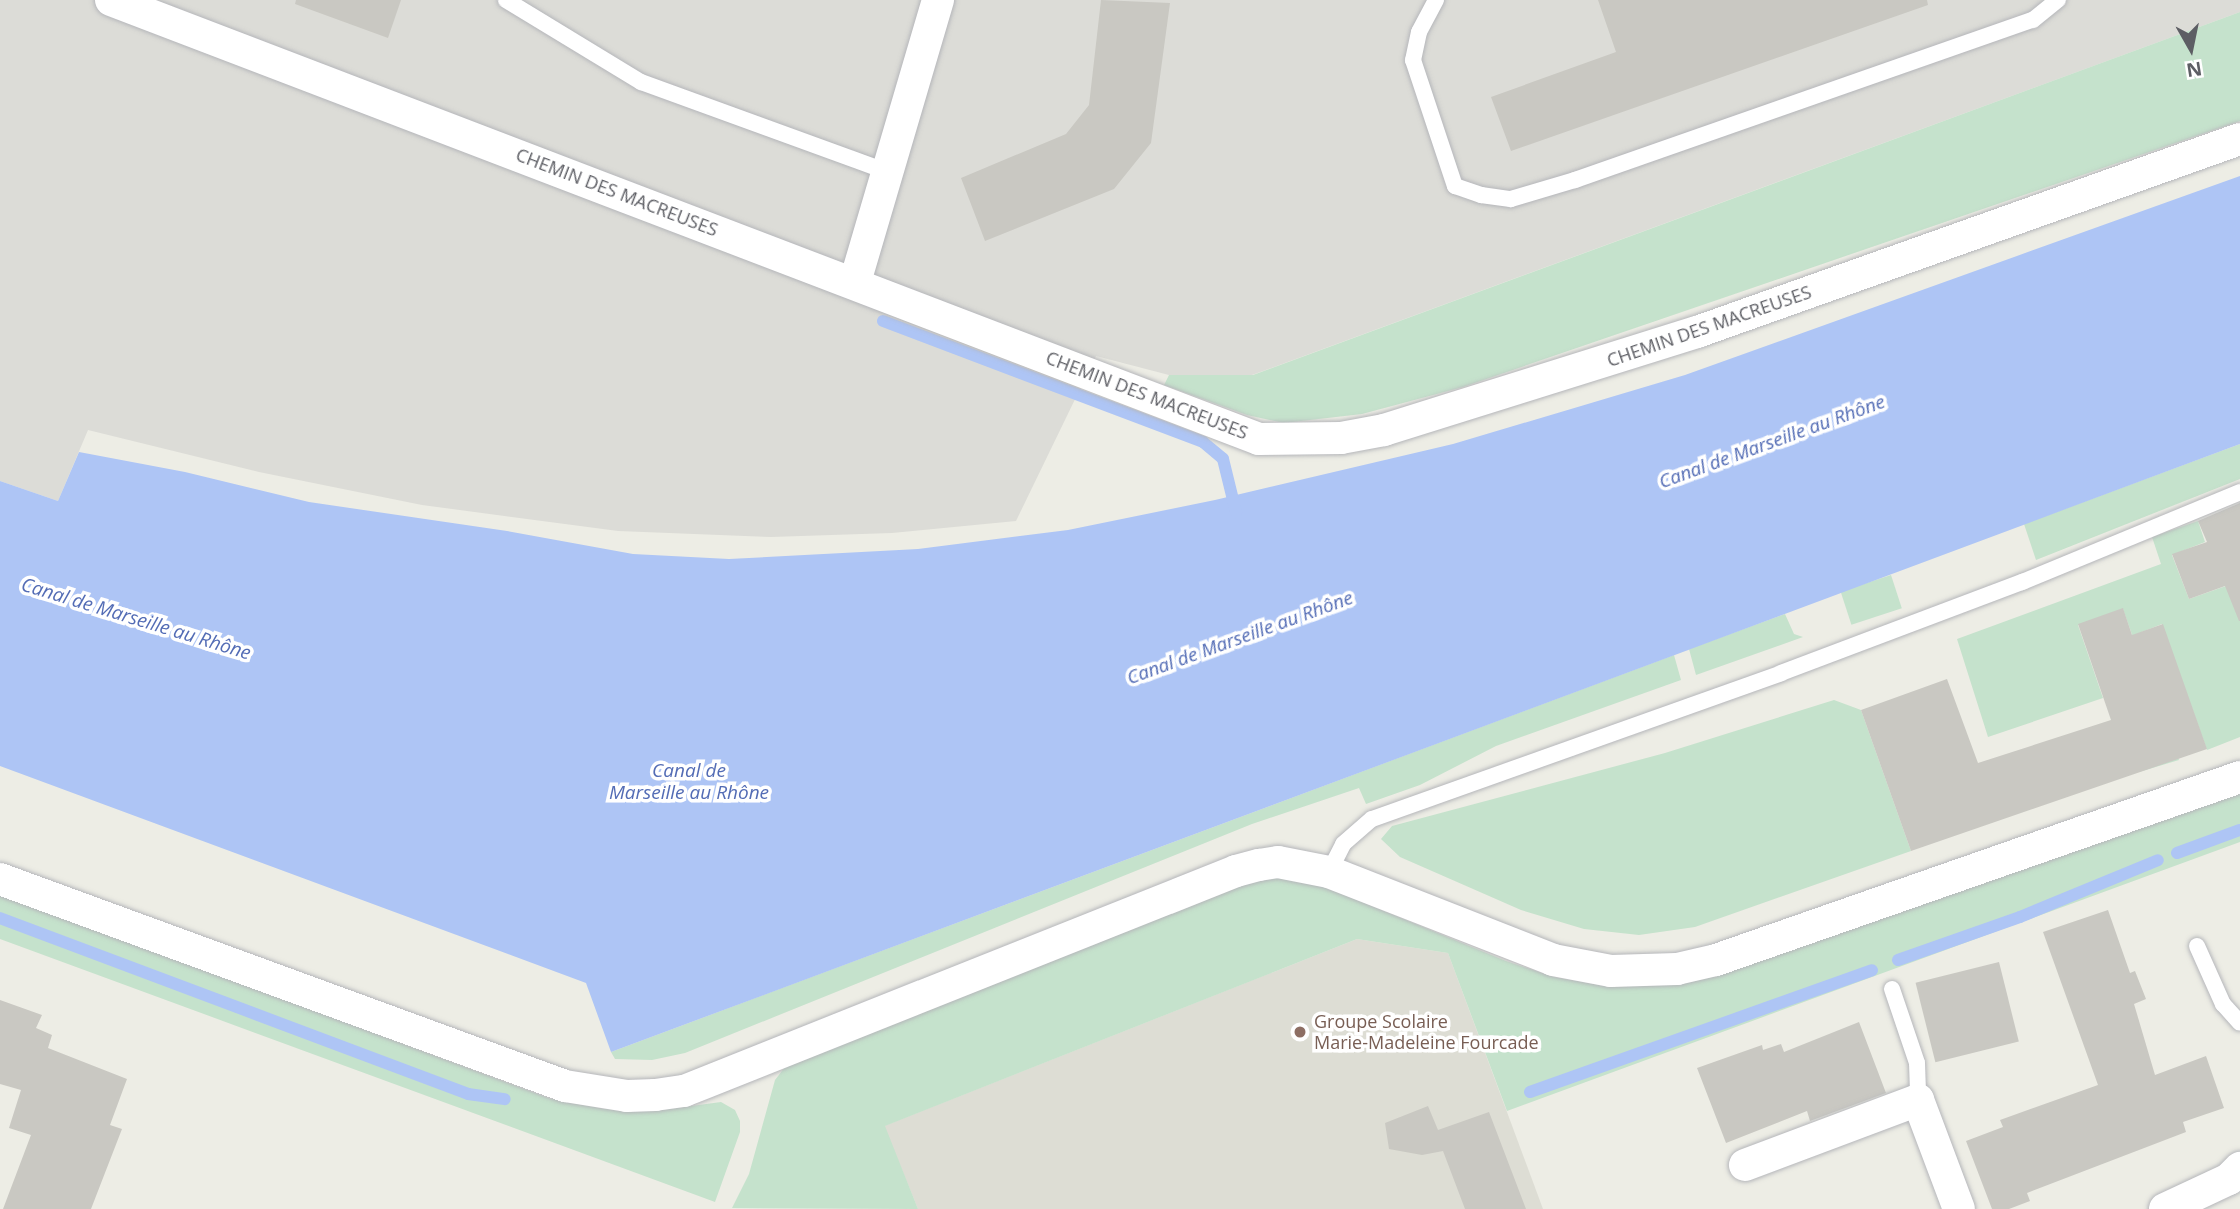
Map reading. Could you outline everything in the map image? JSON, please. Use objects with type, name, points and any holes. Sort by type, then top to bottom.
[{"type":"street","name":"CHEMIN DES MACREUSES","points":[[111,0],[855,282],[1259,439],[1341,438],[1384,430],[1697,332],[2240,139]]},
{"type":"street","points":[[855,282],[939,0]]},
{"type":"street","points":[[0,879],[565,1086],[627,1096],[684,1091],[1236,871],[1278,862],[1329,873],[1553,960],[1612,971],[1677,969],[1716,960],[2240,777]]},
{"type":"street","points":[[1745,1165],[1918,1100],[1959,1209]]},
{"type":"street","points":[[2165,1209],[2229,1180],[2240,1168]]},
{"type":"lane","points":[[506,0],[640,82],[888,172]]},
{"type":"lane","points":[[1436,0],[1419,32],[1413,60],[1455,186],[1481,195],[1511,199],[1575,180],[2033,20],[2058,0]]},
{"type":"lane","points":[[1329,873],[1343,844],[1372,819],[1807,664],[2022,582],[2240,492]]},
{"type":"lane","points":[[2197,946],[2223,1004],[2240,1023]]},
{"type":"lane","points":[[1892,989],[1917,1063],[1918,1100]]},
{"type":"shaded area","points":[[0,0],[2240,0],[2240,12],[1252,375],[1169,375],[1096,356],[1016,521],[892,533],[771,537],[618,531],[422,505],[259,472],[88,430],[58,501],[0,481]]},
{"type":"shaded area","name":"Groupe Scolaire Marie-Madeleine Fourcade","points":[[1357,939],[1448,953],[1543,1209],[918,1209],[884,1126]]},
{"type":"green space","points":[[2240,12],[2240,121],[1463,387],[1362,414],[1284,423],[1247,415],[1164,385],[1169,375],[1253,375]]},
{"type":"green space","points":[[2240,444],[2240,479],[2036,560],[2024,524]]},
{"type":"green space","points":[[2198,521],[2205,542],[2172,555],[2189,599],[2240,581],[2240,737],[2207,750],[2162,624],[2134,635],[2179,760],[2139,772],[2162,720],[2123,609],[2078,625],[2103,698],[1988,737],[1957,639],[2161,564],[2152,537]]},
{"type":"green space","points":[[1891,575],[1902,608],[1851,625],[1841,591]]},
{"type":"green space","points":[[1785,614],[1794,634],[1803,637],[1696,675],[1689,649]]},
{"type":"green space","points":[[1674,655],[1681,680],[1496,746],[1420,785],[1366,804],[1359,788],[1252,824],[685,1053],[652,1060],[615,1059],[611,1052]]},
{"type":"green space","points":[[1834,700],[1861,710],[1911,851],[1695,927],[1639,935],[1584,929],[1521,910],[1400,857],[1381,839],[1392,826],[1665,753]]},
{"type":"green space","points":[[2240,794],[2240,842],[1507,1111],[1448,953],[1357,939],[885,1126],[918,1209],[732,1208],[749,1174],[775,1080],[785,1067],[1245,882],[1280,877],[1313,882],[1506,961],[1554,977],[1605,986],[1665,985],[1722,974]]},
{"type":"green space","points":[[0,894],[551,1099],[605,1109],[662,1110],[721,1102],[735,1110],[740,1121],[740,1132],[715,1202],[0,939]]},
{"type":"water","name":"Canal de Marseille au Rhône","points":[[2240,176],[2240,444],[611,1052],[586,983],[0,766],[0,481],[58,501],[79,452],[185,472],[309,502],[507,531],[633,554],[729,559],[918,549],[1068,530],[1215,500],[1453,444],[1685,375]]},
{"type":"building","points":[[296,0],[401,0],[388,38],[295,4]]},
{"type":"building","points":[[1101,0],[1170,3],[1151,143],[1114,189],[985,241],[961,178],[1066,134],[1089,105]]},
{"type":"building","points":[[1598,0],[1927,0],[1928,5],[1511,151],[1491,97],[1616,52]]},
{"type":"building","points":[[2240,503],[2239,621],[2225,586],[2189,599],[2172,554],[2207,542],[2198,521]]},
{"type":"building","points":[[2123,608],[2132,635],[2163,624],[2207,749],[1911,851],[1861,710],[1947,679],[1978,763],[2111,720],[2078,624]]},
{"type":"building","points":[[2108,910],[2130,973],[2135,971],[2146,999],[2134,1004],[2155,1075],[2206,1056],[2224,1108],[2183,1122],[2186,1132],[2027,1193],[2030,1201],[2009,1209],[1992,1209],[1966,1141],[2003,1127],[2000,1120],[2098,1085],[2043,932]]},
{"type":"building","points":[[1999,962],[2019,1042],[1935,1062],[1916,983]]},
{"type":"building","points":[[0,1000],[42,1015],[36,1028],[52,1035],[48,1048],[127,1079],[110,1125],[122,1129],[91,1209],[3,1209],[31,1135],[9,1128],[21,1090],[0,1084]]},
{"type":"building","points":[[1859,1022],[1886,1093],[1810,1121],[1807,1111],[1726,1143],[1697,1068],[1762,1045],[1763,1050],[1781,1044],[1784,1052]]},
{"type":"building","points":[[1428,1106],[1438,1130],[1489,1112],[1526,1209],[1465,1209],[1443,1151],[1422,1155],[1389,1149],[1385,1123]]},
{"type":"waterway","points":[[883,321],[1203,442],[1223,459],[1236,512]]},
{"type":"waterway","points":[[2177,853],[2240,830]]},
{"type":"waterway","points":[[1898,960],[2020,917],[2158,860]]},
{"type":"waterway","points":[[0,918],[468,1094],[505,1099]]},
{"type":"waterway","points":[[1530,1092],[1872,970]]},
{"type":"place","name":"Groupe Scolaire Marie-Madeleine Fourcade","points":[[1300,1032]]}]
